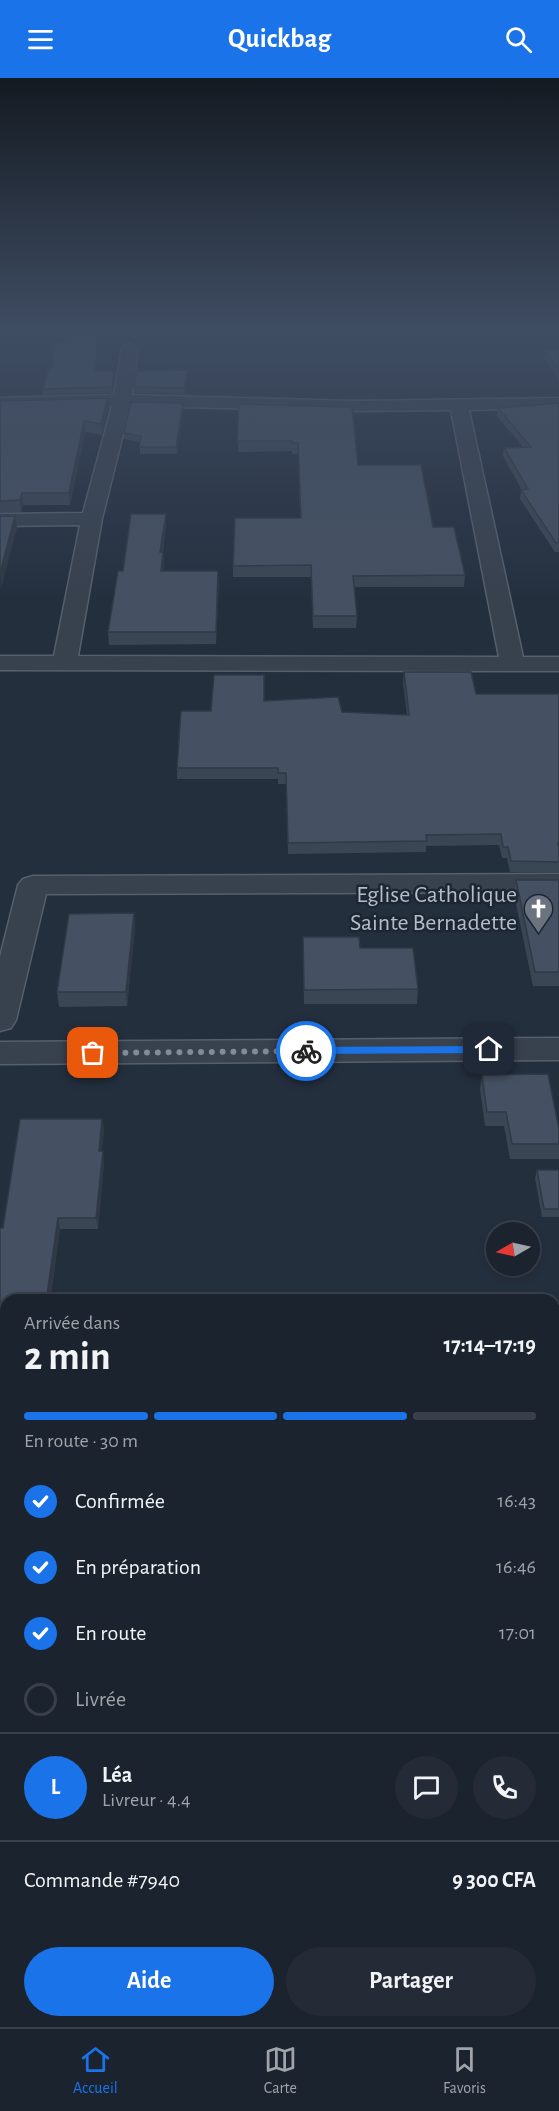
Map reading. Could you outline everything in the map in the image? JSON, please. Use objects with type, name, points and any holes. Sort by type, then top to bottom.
[{"type":"street","points":[[65,663],[92,519],[118,420]]},
{"type":"street","points":[[462,420],[513,665]]},
{"type":"street","points":[[0,520],[92,519]]},
{"type":"street","points":[[0,663],[559,664]]},
{"type":"street","points":[[0,1020],[33,885],[559,883]]},
{"type":"street","points":[[0,1053],[559,1049]]},
{"type":"building","points":[[0,420],[102,420],[101,424],[84,421],[69,493],[22,493],[20,500],[0,501]]},
{"type":"building","points":[[127,420],[180,420],[176,447],[139,447],[141,436],[124,433]]},
{"type":"building","points":[[238,420],[353,420],[358,465],[421,465],[433,527],[454,527],[465,575],[353,576],[357,616],[313,616],[311,565],[233,566],[235,518],[301,518],[298,443],[292,443],[292,441],[237,441]]},
{"type":"building","points":[[508,420],[559,420],[559,542],[556,543],[521,490],[528,489],[504,448],[531,447]]},
{"type":"building","points":[[131,514],[166,514],[160,552],[163,552],[161,571],[218,571],[216,632],[108,632],[118,571],[123,571]]},
{"type":"building","points":[[0,516],[15,516],[0,573]]},
{"type":"building","points":[[404,672],[471,672],[476,694],[559,694],[559,862],[511,861],[508,847],[503,847],[501,834],[426,835],[427,841],[288,843],[286,773],[278,773],[278,768],[177,768],[181,711],[211,711],[214,675],[264,675],[264,701],[338,697],[342,712],[409,715]]},
{"type":"building","points":[[516,880],[559,880],[559,972],[535,972]]},
{"type":"building","points":[[134,913],[126,992],[57,992],[69,914]]},
{"type":"building","points":[[303,937],[359,937],[360,948],[413,948],[418,989],[304,990]]},
{"type":"building","points":[[548,1074],[559,1129],[559,1144],[512,1144],[506,1112],[487,1112],[482,1075]]},
{"type":"building","points":[[20,1119],[102,1119],[99,1151],[103,1151],[96,1218],[58,1218],[47,1294],[0,1294],[0,1228],[3,1228]]},
{"type":"building","points":[[537,1170],[559,1170],[559,1209],[544,1209]]},
{"type":"way so far","points":[[93,1053],[306,1051]]},
{"type":"place","name":"Eglise Catholique Sainte Bernadette","points":[[538,934]]},
{"type":"route","points":[[306,1051],[489,1049]]}]
